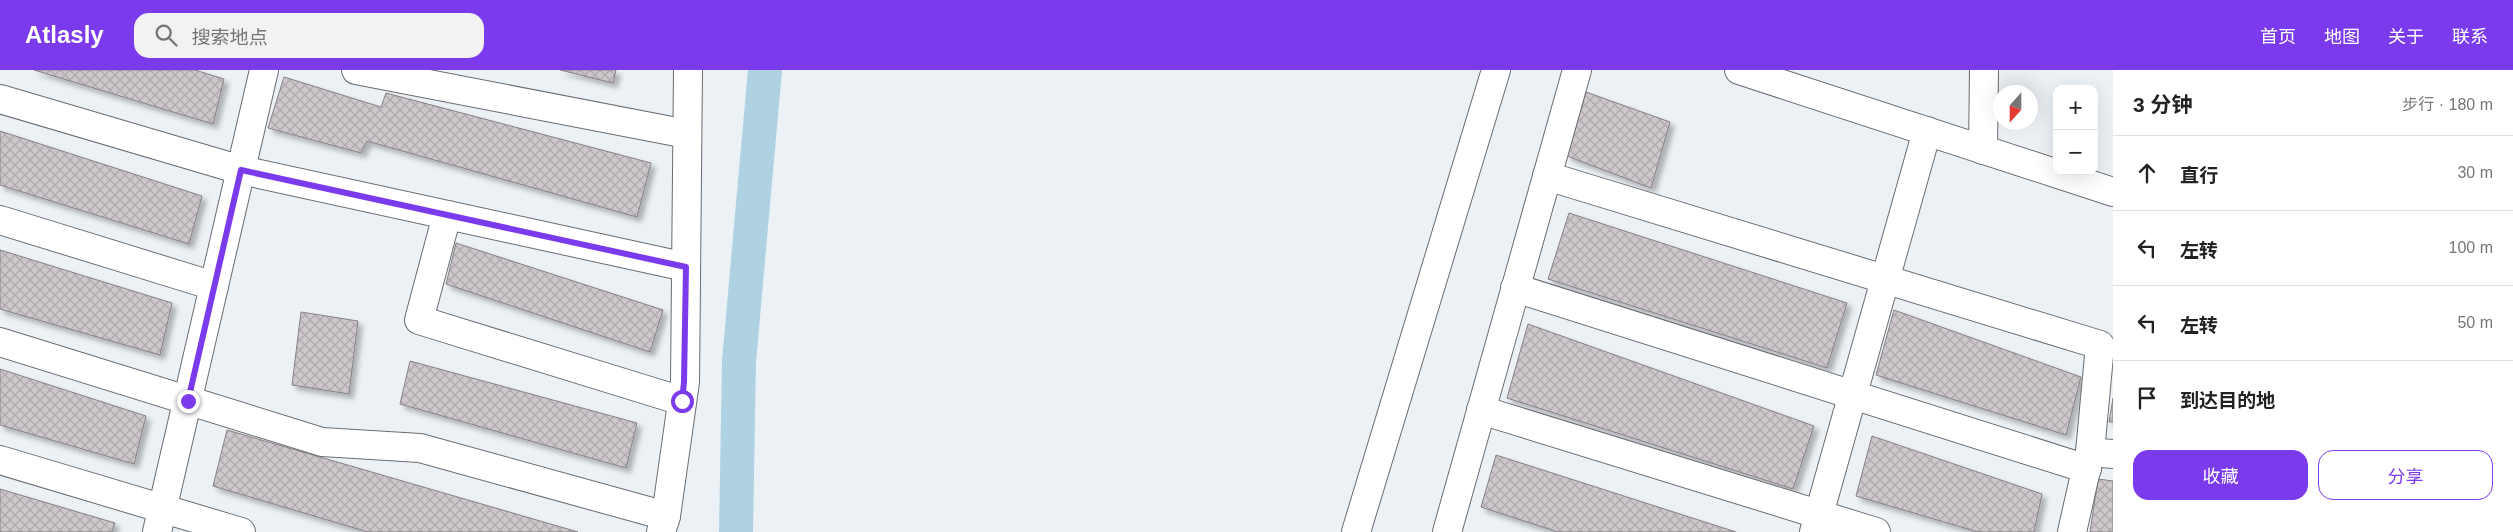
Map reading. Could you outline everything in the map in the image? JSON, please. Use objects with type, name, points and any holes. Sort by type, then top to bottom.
[{"type":"street","points":[[160,520],[264,70]]},
{"type":"street","points":[[356,70],[687,134]]},
{"type":"street","points":[[0,342],[322,442],[420,448],[664,524],[684,382],[688,70]]},
{"type":"street","points":[[1356,532],[1496,70]]},
{"type":"street","points":[[1447,532],[1577,70]]},
{"type":"street","points":[[1739,70],[2113,192]]},
{"type":"street","points":[[1983,150],[1984,70]]},
{"type":"street","points":[[0,99],[241,170],[686,267]]},
{"type":"street","points":[[1817,523],[1927,131]]},
{"type":"street","points":[[1547,176],[2100,344],[2097,458],[2072,532]]},
{"type":"street","points":[[447,215],[419,320],[682,401]]},
{"type":"street","points":[[0,220],[214,286]]},
{"type":"street","points":[[1515,288],[1853,395],[2097,458]]},
{"type":"street","points":[[1481,410],[1817,523],[1876,532]]},
{"type":"street","points":[[0,460],[160,520],[241,532]]},
{"type":"building","points":[[34,70],[195,70],[224,79],[213,124]]},
{"type":"building","points":[[560,70],[616,70],[613,83]]},
{"type":"building","points":[[284,77],[381,107],[386,93],[651,163],[637,217],[367,141],[361,153],[268,128]]},
{"type":"building","points":[[1586,92],[1670,122],[1651,188],[1567,156]]},
{"type":"building","points":[[0,131],[202,196],[189,244],[0,185]]},
{"type":"building","points":[[1569,213],[1847,303],[1827,368],[1548,279]]},
{"type":"building","points":[[456,243],[663,310],[650,352],[446,284]]},
{"type":"building","points":[[0,250],[172,303],[160,355],[0,309]]},
{"type":"building","points":[[1894,310],[2081,377],[2066,435],[1876,375]]},
{"type":"building","points":[[301,312],[358,321],[349,394],[292,385]]},
{"type":"building","points":[[1528,324],[1814,426],[1793,489],[1507,398]]},
{"type":"building","points":[[410,361],[637,423],[626,468],[400,404]]},
{"type":"building","points":[[0,369],[146,416],[134,464],[0,425]]},
{"type":"building","points":[[2113,398],[2113,422],[2109,422]]},
{"type":"building","points":[[227,430],[578,532],[368,532],[213,486]]},
{"type":"building","points":[[1872,436],[2042,494],[2034,532],[1978,532],[1856,496]]},
{"type":"building","points":[[1496,455],[1736,532],[1558,532],[1481,507]]},
{"type":"building","points":[[2098,479],[2113,481],[2113,532],[2090,532]]},
{"type":"building","points":[[0,489],[115,523],[112,532],[0,532]]},
{"type":"waterway","points":[[736,532],[739,361],[765,70]]},
{"type":"route","points":[[188,401],[241,170],[686,267],[682,401]]}]
